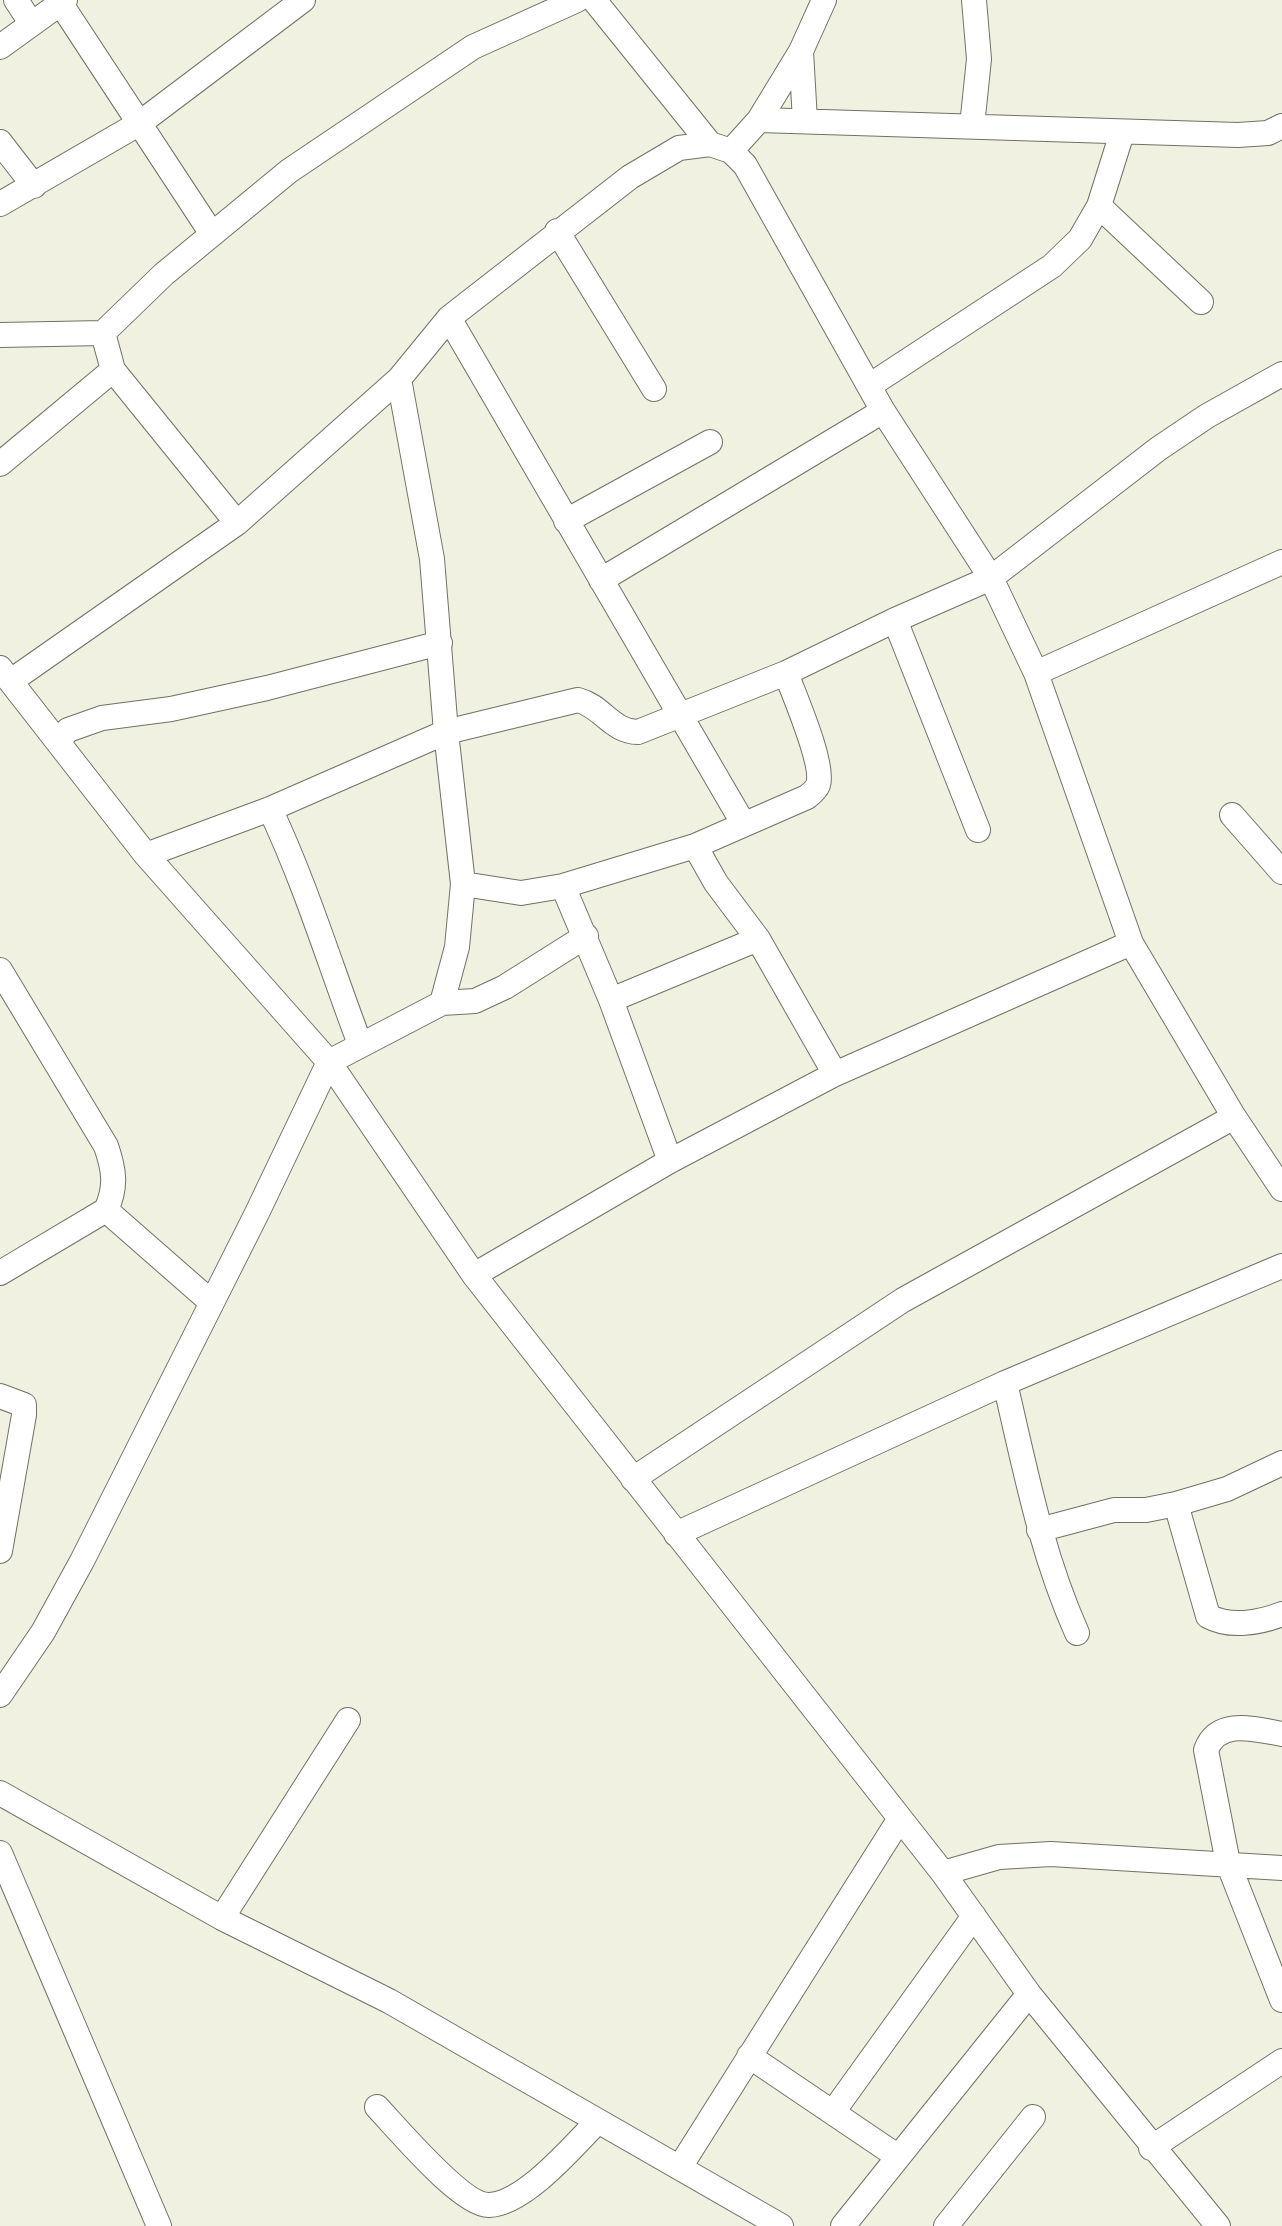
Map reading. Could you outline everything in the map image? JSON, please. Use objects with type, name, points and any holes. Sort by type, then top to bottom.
[{"type":"street","points":[[16,0],[31,23]]},
{"type":"street","points":[[0,204],[140,122],[303,0]]},
{"type":"street","points":[[0,335],[103,333],[164,274],[289,171],[473,47],[577,0]]},
{"type":"street","points":[[594,0],[721,148],[746,165],[883,411],[991,578],[1036,673],[1131,943],[1234,1117],[1280,1181]]},
{"type":"street","points":[[824,0],[801,51],[759,120],[721,148],[679,148],[629,177],[449,318],[398,379],[237,523],[6,674],[146,855],[329,1062],[474,1275],[943,1873],[1029,1994],[1151,2148],[1218,2226]]},
{"type":"street","points":[[972,126],[979,59],[974,0]]},
{"type":"street","points":[[0,47],[63,2],[212,233]]},
{"type":"street","points":[[801,51],[805,121]]},
{"type":"street","points":[[759,120],[1238,135],[1268,133],[1282,126]]},
{"type":"street","points":[[869,386],[1052,266],[1080,239],[1099,206],[1122,133]]},
{"type":"street","points":[[0,142],[34,186]]},
{"type":"street","points":[[1099,206],[1201,302]]},
{"type":"street","points":[[557,232],[654,389]]},
{"type":"street","points":[[449,318],[743,823]]},
{"type":"street","points":[[103,333],[113,370],[237,523]]},
{"type":"street","points":[[0,464],[113,370]]},
{"type":"street","points":[[146,855],[270,809],[446,732],[578,700],[592,704],[615,726],[627,732],[638,732],[786,673],[895,620],[991,578],[1157,449],[1207,416],[1282,374]]},
{"type":"street","points":[[398,379],[432,559],[446,732],[463,884],[457,947],[442,1003]]},
{"type":"street","points":[[601,580],[883,411]]},
{"type":"street","points":[[566,521],[710,442]]},
{"type":"street","points":[[1036,673],[1282,562]]},
{"type":"street","points":[[895,620],[978,830]]},
{"type":"street","points":[[59,740],[68,730],[102,718],[171,709],[267,688],[440,643]]},
{"type":"street","points":[[463,884],[521,893],[564,886],[695,846],[807,797],[817,788],[820,776],[804,718],[786,673]]},
{"type":"street","points":[[270,809],[312,902],[326,952],[360,1044]]},
{"type":"street","points":[[1231,815],[1282,872]]},
{"type":"street","points":[[695,846],[716,883],[758,939],[835,1074]]},
{"type":"street","points":[[564,886],[611,1000],[670,1161]]},
{"type":"street","points":[[0,1695],[43,1632],[82,1561],[329,1062],[442,1003],[475,1001],[505,987],[586,936]]},
{"type":"street","points":[[611,1000],[758,939]]},
{"type":"street","points":[[474,1275],[670,1161],[835,1074],[1131,943]]},
{"type":"street","points":[[0,970],[106,1146],[115,1172],[112,1198],[106,1210],[2,1266]]},
{"type":"street","points":[[633,1479],[903,1300],[1234,1117]]},
{"type":"street","points":[[106,1210],[211,1301]]},
{"type":"street","points":[[676,1534],[1005,1383],[1282,1266]]},
{"type":"street","points":[[1005,1383],[1039,1530],[1060,1596],[1077,1633]]},
{"type":"street","points":[[0,1396],[24,1405],[24,1415],[0,1551]]},
{"type":"street","points":[[1039,1530],[1114,1510],[1146,1510],[1176,1504],[1227,1489],[1282,1463]]},
{"type":"street","points":[[1176,1504],[1208,1616],[1221,1623],[1245,1622],[1282,1614]]},
{"type":"street","points":[[222,1918],[348,1720]]},
{"type":"street","points":[[1282,1734],[1251,1728],[1223,1729],[1211,1737],[1206,1750],[1228,1863],[1282,2000]]},
{"type":"street","points":[[0,1793],[222,1918],[389,2001],[781,2226]]},
{"type":"street","points":[[680,2168],[899,1820]]},
{"type":"street","points":[[0,1853],[159,2226]]},
{"type":"street","points":[[943,1873],[999,1857],[1051,1854],[1282,1868]]},
{"type":"street","points":[[834,2112],[974,1916]]},
{"type":"street","points":[[843,2226],[1029,1994]]},
{"type":"street","points":[[750,2056],[897,2156]]},
{"type":"street","points":[[1151,2148],[1282,2061]]},
{"type":"street","points":[[377,2107],[450,2184],[472,2200],[488,2206],[508,2200],[526,2188],[598,2120]]},
{"type":"street","points":[[946,2226],[1033,2117]]}]
